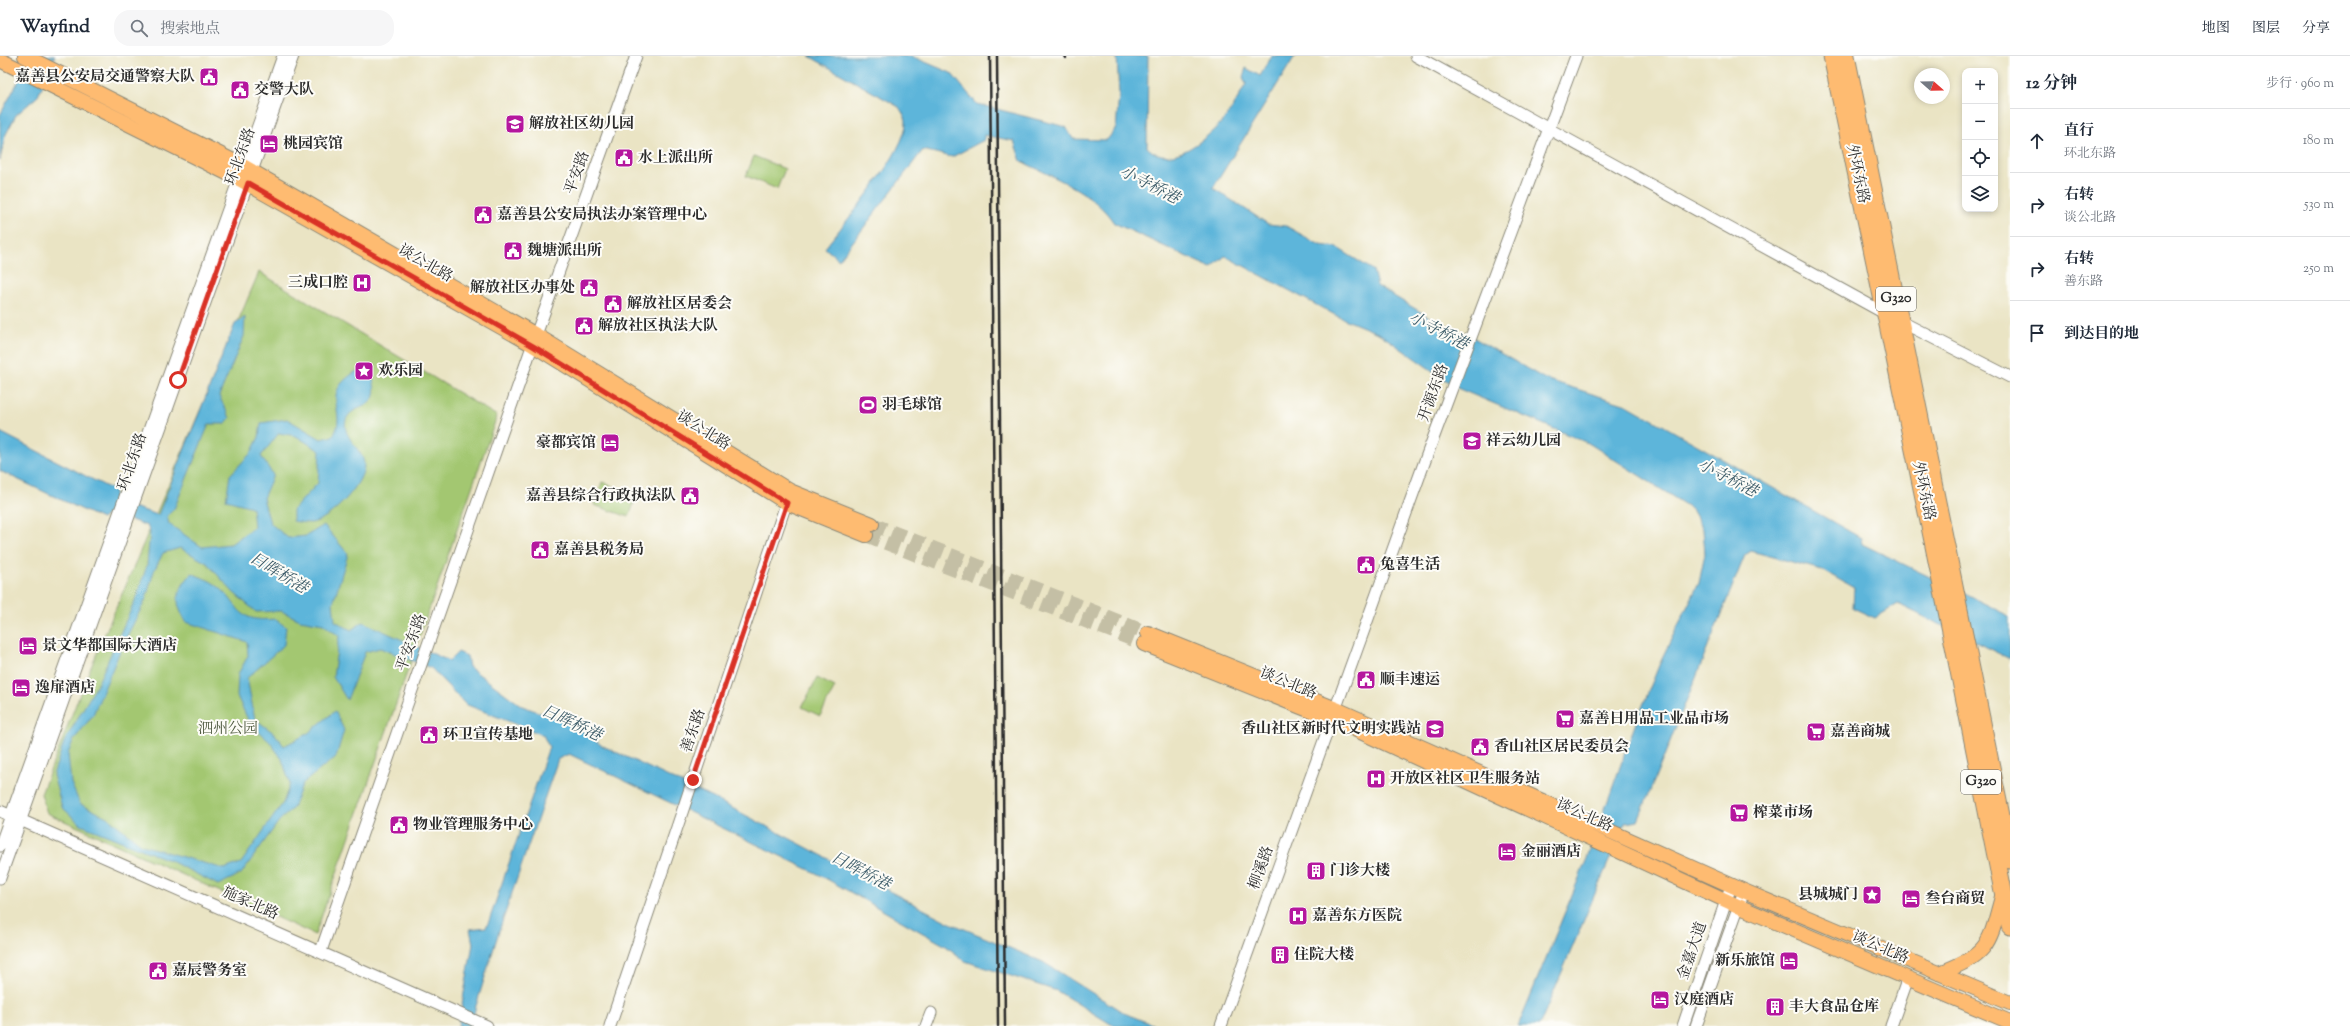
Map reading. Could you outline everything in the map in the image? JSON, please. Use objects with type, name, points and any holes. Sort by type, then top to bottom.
[{"type":"highway","name":"外环东路","points":[[1832,56],[1893,318],[1939,541],[1965,670],[2010,926]]},
{"type":"highway","name":"外环东路","points":[[1846,56],[1893,318]]},
{"type":"highway","name":"外环东路","points":[[1965,670],[2010,860]]},
{"type":"main road","name":"谈公北路","points":[[25,56],[56,70],[245,175],[534,340],[788,497],[869,529]]},
{"type":"main road","name":"谈公北路","points":[[0,60],[47,84],[245,175]]},
{"type":"main road","name":"谈公北路","points":[[1146,638],[1334,714],[1621,844],[1738,889],[2010,1003]]},
{"type":"main road","name":"谈公北路","points":[[1621,844],[1732,903],[2010,1022]]},
{"type":"main road","points":[[1940,973],[1978,955],[1991,936],[2003,893]]},
{"type":"street","name":"环北东路","points":[[0,878],[16,818],[245,175],[283,56]]},
{"type":"street","name":"环北东路","points":[[245,175],[294,56]]},
{"type":"street","name":"平安路","points":[[534,340],[636,56]]},
{"type":"street","points":[[1416,56],[1893,318],[2010,376]]},
{"type":"street","name":"开源东路","points":[[1334,714],[1478,315],[1550,129],[1576,56]]},
{"type":"street","name":"平安东路","points":[[321,951],[418,668],[534,340]]},
{"type":"street","name":"善东路","points":[[610,1026],[788,497]]},
{"type":"street","name":"柳溪路","points":[[1221,1026],[1334,714]]},
{"type":"street","name":"施家北路","points":[[0,811],[321,951],[485,1025]]},
{"type":"street","name":"环北东路","points":[[0,846],[16,818]]},
{"type":"street","name":"金嘉大道","points":[[1683,1026],[1738,889]]},
{"type":"street","name":"金嘉大道","points":[[1696,1026],[1732,903]]},
{"type":"street","points":[[1891,1026],[1908,978]]},
{"type":"street","points":[[926,1026],[931,1013]]},
{"type":"green space","points":[[754,156],[785,169],[777,189],[746,176]]},
{"type":"green space","name":"泗州公园","points":[[259,272],[497,416],[315,935],[47,813],[41,794],[85,681]]},
{"type":"green space","points":[[602,482],[637,495],[629,517],[594,505]]},
{"type":"green space","points":[[817,678],[835,687],[820,716],[802,707]]},
{"type":"water","points":[[32,56],[55,56],[38,96],[16,115],[5,136],[0,160],[0,115]]},
{"type":"water","name":"小寺桥港","points":[[809,56],[911,56],[951,73],[977,104],[1066,127],[1073,139],[1107,140],[1116,128],[1119,95],[1117,56],[1148,56],[1147,147],[1157,154],[1167,156],[1190,148],[1211,133],[1220,124],[1235,104],[1246,84],[1243,77],[1246,68],[1260,76],[1272,56],[1295,56],[1213,188],[1268,224],[1286,226],[1320,245],[1336,247],[1373,270],[1377,286],[1434,320],[1469,335],[1545,379],[1627,405],[1861,538],[1862,544],[2010,616],[2010,659],[1898,604],[1875,618],[1853,608],[1854,588],[1822,570],[1751,551],[1745,555],[1638,821],[1625,823],[1539,1026],[1518,1026],[1588,856],[1635,725],[1662,658],[1699,583],[1705,554],[1703,529],[1692,509],[1590,444],[1457,388],[1380,334],[1337,316],[1225,256],[1211,268],[1114,223],[1095,202],[1072,186],[1021,161],[1014,141],[984,135],[984,140],[952,157],[923,150],[839,260],[825,248],[860,204],[897,150],[904,134],[906,119],[899,107]]},
{"type":"water","name":"日晖桥港","points":[[245,317],[244,336],[219,396],[230,418],[225,424],[209,424],[174,509],[167,516],[169,524],[202,547],[231,544],[254,527],[252,507],[226,500],[230,475],[251,453],[259,437],[261,423],[287,419],[321,439],[333,436],[337,427],[338,419],[336,396],[339,388],[345,380],[357,371],[373,379],[375,390],[373,397],[365,406],[349,414],[345,426],[349,437],[363,458],[363,472],[359,481],[345,500],[327,516],[311,523],[293,521],[293,510],[318,483],[320,451],[296,436],[279,433],[261,456],[273,475],[263,498],[270,523],[288,538],[306,536],[324,525],[348,554],[333,603],[335,621],[351,630],[363,622],[449,661],[458,652],[467,656],[469,667],[522,706],[574,725],[601,745],[713,798],[948,922],[1043,962],[1124,1013],[1156,1026],[1114,1026],[1057,991],[965,961],[946,946],[818,874],[569,754],[558,759],[500,928],[475,1009],[472,1026],[458,1026],[473,944],[470,929],[486,927],[489,921],[549,747],[543,735],[465,704],[431,668],[380,648],[365,652],[347,700],[333,677],[339,636],[323,624],[300,620],[281,611],[256,612],[233,592],[207,563],[180,548],[163,553],[154,571],[146,599],[123,644],[93,715],[73,741],[68,754],[71,783],[80,804],[107,817],[142,845],[224,869],[241,863],[283,803],[290,784],[282,759],[270,742],[250,724],[237,696],[238,674],[248,656],[247,642],[186,622],[179,608],[178,596],[182,586],[192,573],[215,584],[224,591],[239,610],[245,615],[252,618],[275,619],[286,627],[284,645],[247,678],[255,719],[275,734],[284,746],[307,734],[335,711],[344,730],[336,757],[303,783],[293,808],[279,821],[241,874],[218,885],[171,861],[81,825],[62,807],[53,775],[64,742],[97,685],[137,596],[147,565],[150,532],[147,526],[110,512],[102,519],[0,471],[0,432],[115,491],[114,501],[158,515],[235,324]]},
{"type":"tunnel","points":[[872,524],[1148,633]]},
{"type":"tunnel","points":[[866,535],[1144,644]]},
{"type":"railway","points":[[990,56],[998,1026]]},
{"type":"railway","points":[[997,56],[1005,1026]]},
{"type":"place","name":"嘉善县公安局交通警察大队","points":[[209,77]]},
{"type":"place","name":"交警大队","points":[[240,90]]},
{"type":"place","name":"解放社区幼儿园","points":[[515,124]]},
{"type":"place","name":"桃园宾馆","points":[[269,144]]},
{"type":"place","name":"水上派出所","points":[[624,158]]},
{"type":"place","name":"嘉善县公安局执法办案管理中心","points":[[483,215]]},
{"type":"place","name":"魏塘派出所","points":[[513,251]]},
{"type":"place","name":"三成口腔","points":[[362,283]]},
{"type":"place","name":"解放社区办事处","points":[[589,288]]},
{"type":"place","name":"解放社区居委会","points":[[613,304]]},
{"type":"place","name":"解放社区执法大队","points":[[584,326]]},
{"type":"place","name":"欢乐园","points":[[364,371]]},
{"type":"place","name":"羽毛球馆","points":[[868,405]]},
{"type":"place","name":"祥云幼儿园","points":[[1472,441]]},
{"type":"place","name":"豪都宾馆","points":[[610,443]]},
{"type":"place","name":"嘉善县综合行政执法队","points":[[690,496]]},
{"type":"place","name":"嘉善县税务局","points":[[540,550]]},
{"type":"place","name":"兔喜生活","points":[[1366,565]]},
{"type":"place","name":"景文华都国际大酒店","points":[[28,646]]},
{"type":"place","name":"顺丰速运","points":[[1366,680]]},
{"type":"place","name":"逸扉酒店","points":[[21,688]]},
{"type":"place","name":"嘉善日用品工业品市场","points":[[1565,719]]},
{"type":"place","name":"香山社区新时代文明实践站","points":[[1435,729]]},
{"type":"place","name":"嘉善商城","points":[[1816,732]]},
{"type":"place","name":"环卫宣传基地","points":[[429,735]]},
{"type":"place","name":"香山社区居民委员会","points":[[1480,747]]},
{"type":"place","name":"开放区社区卫生服务站","points":[[1376,779]]},
{"type":"place","name":"榨菜市场","points":[[1739,813]]},
{"type":"place","name":"物业管理服务中心","points":[[399,825]]},
{"type":"place","name":"金丽酒店","points":[[1507,852]]},
{"type":"place","name":"门诊大楼","points":[[1316,871]]},
{"type":"place","name":"县城城门","points":[[1872,895]]},
{"type":"place","name":"叁台商贸","points":[[1911,899]]},
{"type":"place","name":"嘉善东方医院","points":[[1298,916]]},
{"type":"place","name":"住院大楼","points":[[1280,955]]},
{"type":"place","name":"新乐旅馆","points":[[1789,961]]},
{"type":"place","name":"嘉辰警务室","points":[[158,971]]},
{"type":"place","name":"汉庭酒店","points":[[1660,1000]]},
{"type":"place","name":"丰大食品仓库","points":[[1775,1007]]},
{"type":"route","points":[[178,380],[248,183],[533,346],[787,503],[693,780]]}]
